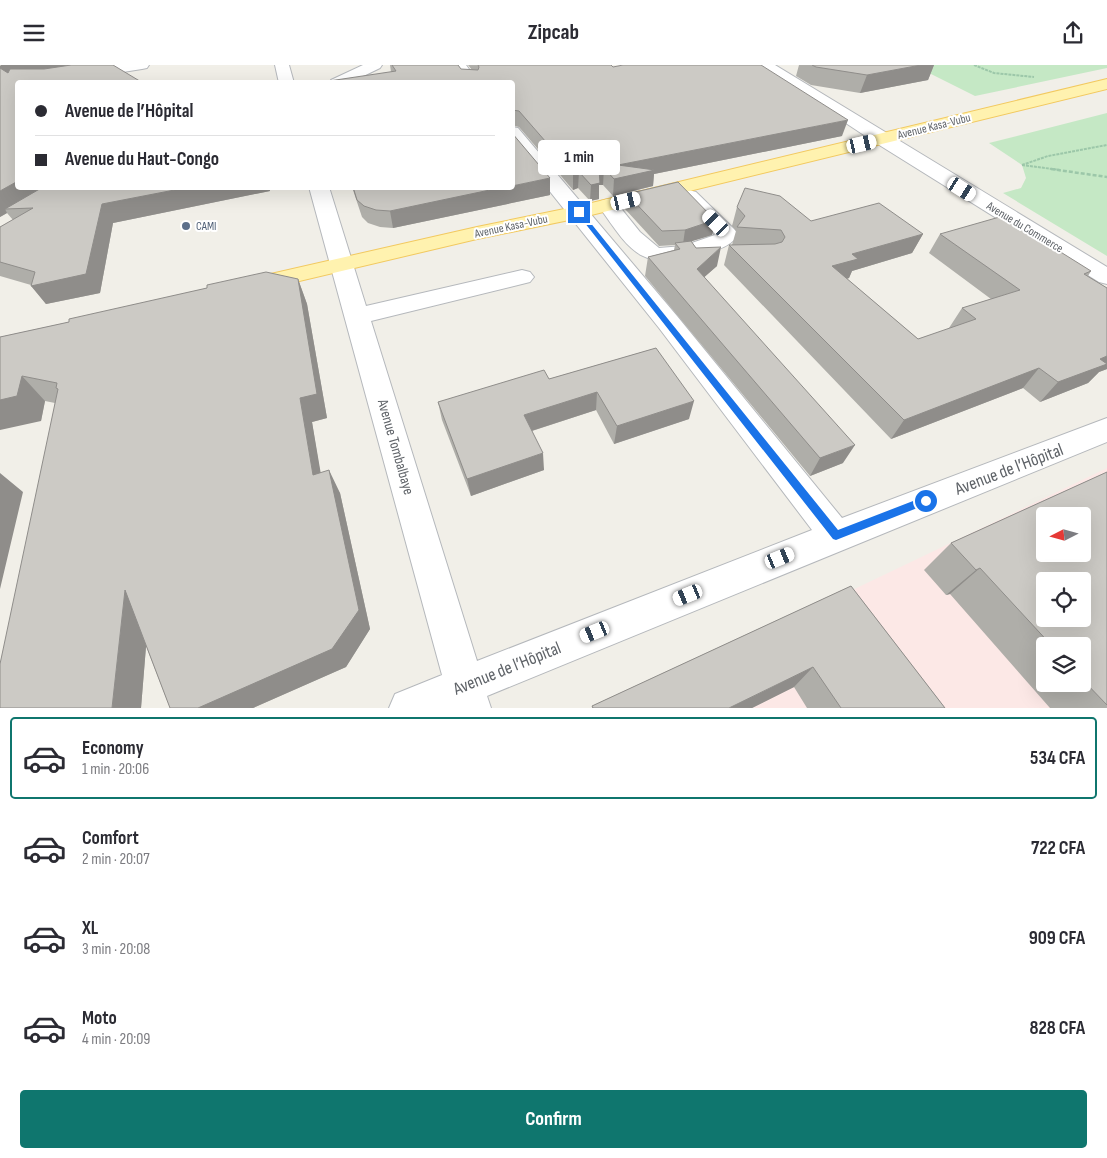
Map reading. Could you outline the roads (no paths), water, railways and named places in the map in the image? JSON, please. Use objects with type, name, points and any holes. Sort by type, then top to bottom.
[{"type":"main road","name":"Avenue Kasa-Vubu","points":[[231,290],[477,233],[579,212],[1107,84]]},
{"type":"street","points":[[38,80],[138,65]]},
{"type":"street","points":[[282,65],[286,80]]},
{"type":"street","points":[[342,80],[375,65]]},
{"type":"street","points":[[458,65],[470,80]]},
{"type":"street","name":"Avenue du Commerce","points":[[765,65],[1107,277]]},
{"type":"street","points":[[0,85],[15,83]]},
{"type":"street","points":[[515,136],[579,212],[836,535]]},
{"type":"street","points":[[608,205],[640,245],[651,254],[668,256],[722,241],[727,235],[681,188]]},
{"type":"street","name":"Avenue Tombalbaye","points":[[320,190],[468,696]]},
{"type":"street","points":[[630,276],[723,254],[740,253]]},
{"type":"street","points":[[358,316],[522,277]]},
{"type":"street","name":"Avenue de l’Hôpital","points":[[409,708],[468,696],[836,535],[1107,430]]},
{"type":"place","name":"CAMI","points":[[186,226]]}]
